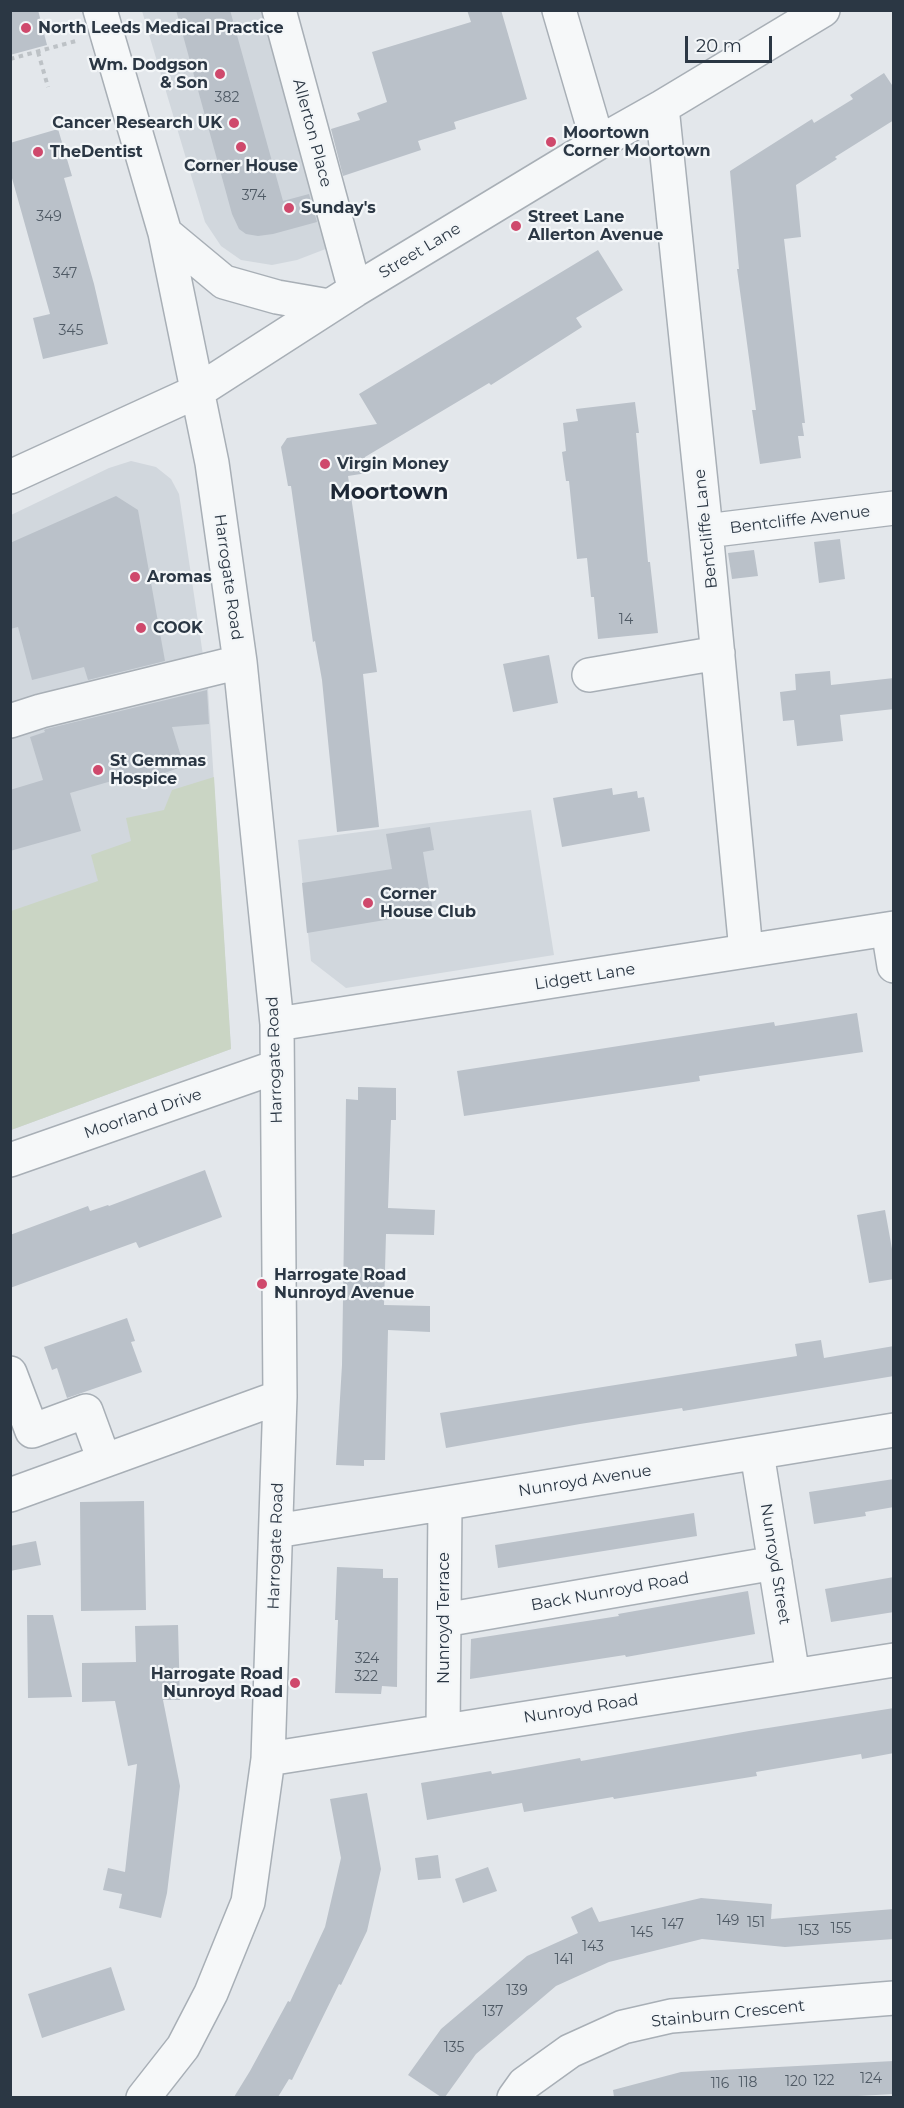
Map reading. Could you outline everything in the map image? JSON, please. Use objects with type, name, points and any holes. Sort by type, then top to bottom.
[{"type":"street","name":"Allerton Place","points":[[279,10],[342,298]]},
{"type":"street","points":[[559,10],[598,142]]},
{"type":"street","name":"Street Lane","points":[[10,477],[198,391],[342,298],[598,142],[662,107],[823,10]]},
{"type":"street","name":"Harrogate Road","points":[[104,22],[165,233],[212,463],[240,662],[277,1024],[279,1397],[268,1759],[248,1902],[211,1993],[183,2047],[143,2097]]},
{"type":"street","name":"Bentcliffe Lane","points":[[662,107],[746,951]]},
{"type":"street","points":[[165,233],[224,282],[277,297],[342,298]]},
{"type":"street","name":"Bentcliffe Avenue","points":[[706,531],[894,508]]},
{"type":"street","points":[[588,675],[718,653]]},
{"type":"street","points":[[10,721],[41,711],[240,662]]},
{"type":"street","points":[[891,929],[894,966]]},
{"type":"street","name":"Lidgett Lane","points":[[277,1024],[891,929]]},
{"type":"street","name":"Moorland Drive","points":[[10,1160],[276,1067]]},
{"type":"street","points":[[10,1373],[32,1431],[86,1411],[104,1460]]},
{"type":"street","points":[[10,1495],[279,1397]]},
{"type":"street","name":"Nunroyd Avenue","points":[[276,1531],[894,1430]]},
{"type":"street","name":"Nunroyd Street","points":[[757,1453],[793,1676]]},
{"type":"street","name":"Nunroyd Terrace","points":[[443,1731],[445,1504]]},
{"type":"street","name":"Back Nunroyd Road","points":[[444,1620],[775,1563]]},
{"type":"street","name":"Nunroyd Road","points":[[268,1759],[894,1660]]},
{"type":"street","name":"Stainburn Crescent","points":[[514,2097],[524,2084],[570,2051],[623,2027],[671,2016],[894,1998]]},
{"type":"path","points":[[10,59],[39,52],[104,22]]},
{"type":"path","points":[[39,52],[48,87]]},
{"type":"shaded area","points":[[142,11],[284,11],[349,240],[297,260],[272,265],[241,260],[221,246],[205,222]]},
{"type":"shaded area","points":[[131,461],[156,467],[171,479],[179,494],[208,689],[231,1049],[11,1130],[11,515],[109,468]]},
{"type":"shaded area","points":[[531,810],[554,955],[346,988],[311,961],[298,840]]},
{"type":"green space","points":[[214,777],[231,1049],[11,1130],[11,911],[98,881],[91,855],[131,841],[126,818],[164,810],[172,790]]},
{"type":"building","name":"North Leeds Medical Practice","points":[[10,10],[38,10],[47,45],[10,55]]},
{"type":"building","points":[[176,10],[230,10],[283,201],[309,194],[317,222],[258,236],[246,234],[239,229],[232,214]]},
{"type":"building","points":[[467,10],[501,10],[527,99],[454,122],[456,129],[418,141],[421,150],[343,176],[331,129],[360,120],[357,113],[387,102],[372,52],[471,22]]},
{"type":"building","points":[[884,73],[894,88],[894,120],[796,185],[801,237],[784,239],[805,423],[802,423],[804,436],[798,436],[801,458],[760,464],[752,410],[756,410],[737,269],[739,269],[730,171],[812,119],[814,123],[853,99],[850,95]]},
{"type":"building","points":[[58,129],[72,176],[64,178],[94,284],[108,344],[43,359],[33,318],[50,314],[10,171],[10,143]]},
{"type":"building","points":[[598,250],[623,290],[576,318],[582,327],[491,385],[489,383],[365,457],[367,473],[348,476],[377,672],[363,674],[379,827],[337,832],[322,680],[315,641],[313,642],[291,486],[288,486],[281,447],[287,438],[377,424],[359,394]]},
{"type":"building","points":[[635,402],[648,562],[650,562],[658,633],[598,639],[587,558],[577,559],[569,481],[566,481],[562,452],[566,451],[563,423],[578,421],[576,409]]},
{"type":"building","points":[[116,496],[138,510],[165,661],[88,680],[84,667],[32,680],[18,627],[10,629],[10,543]]},
{"type":"building","points":[[840,539],[845,579],[819,583],[814,542]]},
{"type":"building","points":[[754,550],[758,576],[732,579],[728,553]]},
{"type":"building","points":[[549,655],[558,703],[513,712],[503,664]]},
{"type":"building","points":[[830,671],[831,685],[894,678],[894,709],[840,715],[843,741],[797,746],[794,720],[783,721],[780,692],[796,690],[795,674]]},
{"type":"building","name":"St Gemmas Hospice","points":[[207,690],[209,724],[172,727],[184,766],[131,785],[129,776],[70,793],[81,831],[10,851],[10,790],[43,780],[30,737],[45,732],[46,729]]},
{"type":"building","points":[[612,788],[613,795],[637,791],[638,798],[644,797],[650,831],[562,847],[553,798]]},
{"type":"building","name":"Corner House Club","points":[[430,827],[434,850],[423,852],[433,912],[307,933],[302,883],[392,869],[386,834]]},
{"type":"building","points":[[857,1013],[863,1052],[699,1076],[700,1081],[464,1116],[457,1071],[774,1022],[775,1026]]},
{"type":"building","points":[[358,1087],[396,1088],[396,1120],[391,1120],[388,1208],[435,1210],[434,1235],[386,1234],[384,1305],[430,1306],[430,1332],[388,1330],[385,1460],[364,1460],[364,1466],[336,1465],[342,1365],[346,1099],[358,1100]]},
{"type":"building","points":[[205,1170],[222,1217],[139,1248],[136,1242],[10,1288],[10,1235],[88,1206],[90,1211],[109,1206]]},
{"type":"building","points":[[885,1210],[894,1260],[894,1279],[869,1283],[857,1215]]},
{"type":"building","points":[[127,1318],[135,1341],[131,1342],[142,1372],[67,1398],[57,1368],[52,1370],[44,1347]]},
{"type":"building","points":[[821,1340],[824,1358],[894,1346],[894,1376],[683,1411],[682,1408],[580,1424],[446,1448],[440,1413],[797,1356],[795,1344]]},
{"type":"building","points":[[894,1479],[894,1507],[865,1512],[866,1516],[814,1524],[809,1492]]},
{"type":"building","points":[[144,1501],[146,1610],[81,1611],[80,1502]]},
{"type":"building","points":[[694,1513],[697,1536],[498,1568],[495,1545]]},
{"type":"building","points":[[36,1541],[41,1565],[10,1571],[10,1546]]},
{"type":"building","points":[[337,1567],[383,1569],[383,1578],[398,1578],[397,1687],[382,1686],[381,1694],[335,1693],[338,1620],[335,1620]]},
{"type":"building","points":[[894,1577],[894,1612],[831,1622],[825,1589]]},
{"type":"building","points":[[748,1591],[755,1634],[626,1657],[625,1655],[470,1679],[471,1639],[619,1616],[618,1614]]},
{"type":"building","points":[[27,1615],[53,1615],[72,1697],[28,1698]]},
{"type":"building","points":[[178,1625],[180,1700],[163,1700],[180,1786],[167,1893],[161,1918],[119,1908],[122,1894],[103,1890],[108,1868],[125,1872],[137,1764],[128,1766],[115,1701],[82,1702],[82,1663],[136,1662],[135,1626]]},
{"type":"building","points":[[894,1708],[894,1753],[862,1759],[861,1754],[756,1772],[757,1776],[524,1812],[522,1803],[427,1820],[421,1783],[491,1771],[492,1774],[580,1758],[581,1761]]},
{"type":"building","points":[[367,1793],[381,1869],[367,1931],[292,2080],[289,2079],[278,2097],[234,2097],[288,2001],[290,2002],[325,1927],[341,1858],[330,1799]]},
{"type":"building","points":[[438,1855],[441,1878],[418,1880],[415,1858]]},
{"type":"building","points":[[488,1867],[497,1891],[463,1903],[455,1879]]},
{"type":"building","points":[[701,1898],[772,1904],[771,1919],[894,1909],[894,1939],[785,1947],[702,1939],[609,1962],[556,1986],[476,2054],[445,2097],[441,2097],[408,2075],[441,2029],[527,1956],[578,1933],[571,1917],[592,1907],[599,1922]]},
{"type":"building","points":[[111,1967],[125,2010],[42,2038],[28,1994]]},
{"type":"building","points":[[894,2061],[894,2094],[840,2097],[614,2097],[613,2090],[681,2072]]},
{"type":"place","name":"North Leeds Medical Practice","points":[[26,28]]},
{"type":"place","name":"Wm. Dodgson & Son","points":[[220,74]]},
{"type":"place","name":"Cancer Research UK","points":[[234,123]]},
{"type":"place","name":"Moortown Corner Moortown","points":[[551,142]]},
{"type":"place","name":"Corner House","points":[[241,147]]},
{"type":"place","name":"TheDentist","points":[[38,152]]},
{"type":"place","name":"Sunday's","points":[[289,208]]},
{"type":"place","name":"Street Lane Allerton Avenue","points":[[516,226]]},
{"type":"place","name":"Virgin Money","points":[[325,464]]},
{"type":"place","name":"Aromas","points":[[135,577]]},
{"type":"place","name":"COOK","points":[[141,628]]},
{"type":"place","name":"St Gemmas Hospice","points":[[98,770]]},
{"type":"place","name":"Corner House Club","points":[[368,903]]},
{"type":"place","name":"Harrogate Road Nunroyd Avenue","points":[[262,1284]]},
{"type":"place","name":"Harrogate Road Nunroyd Road","points":[[295,1683]]},
{"type":"district","name":"Moortown","points":[[389,493]]}]
